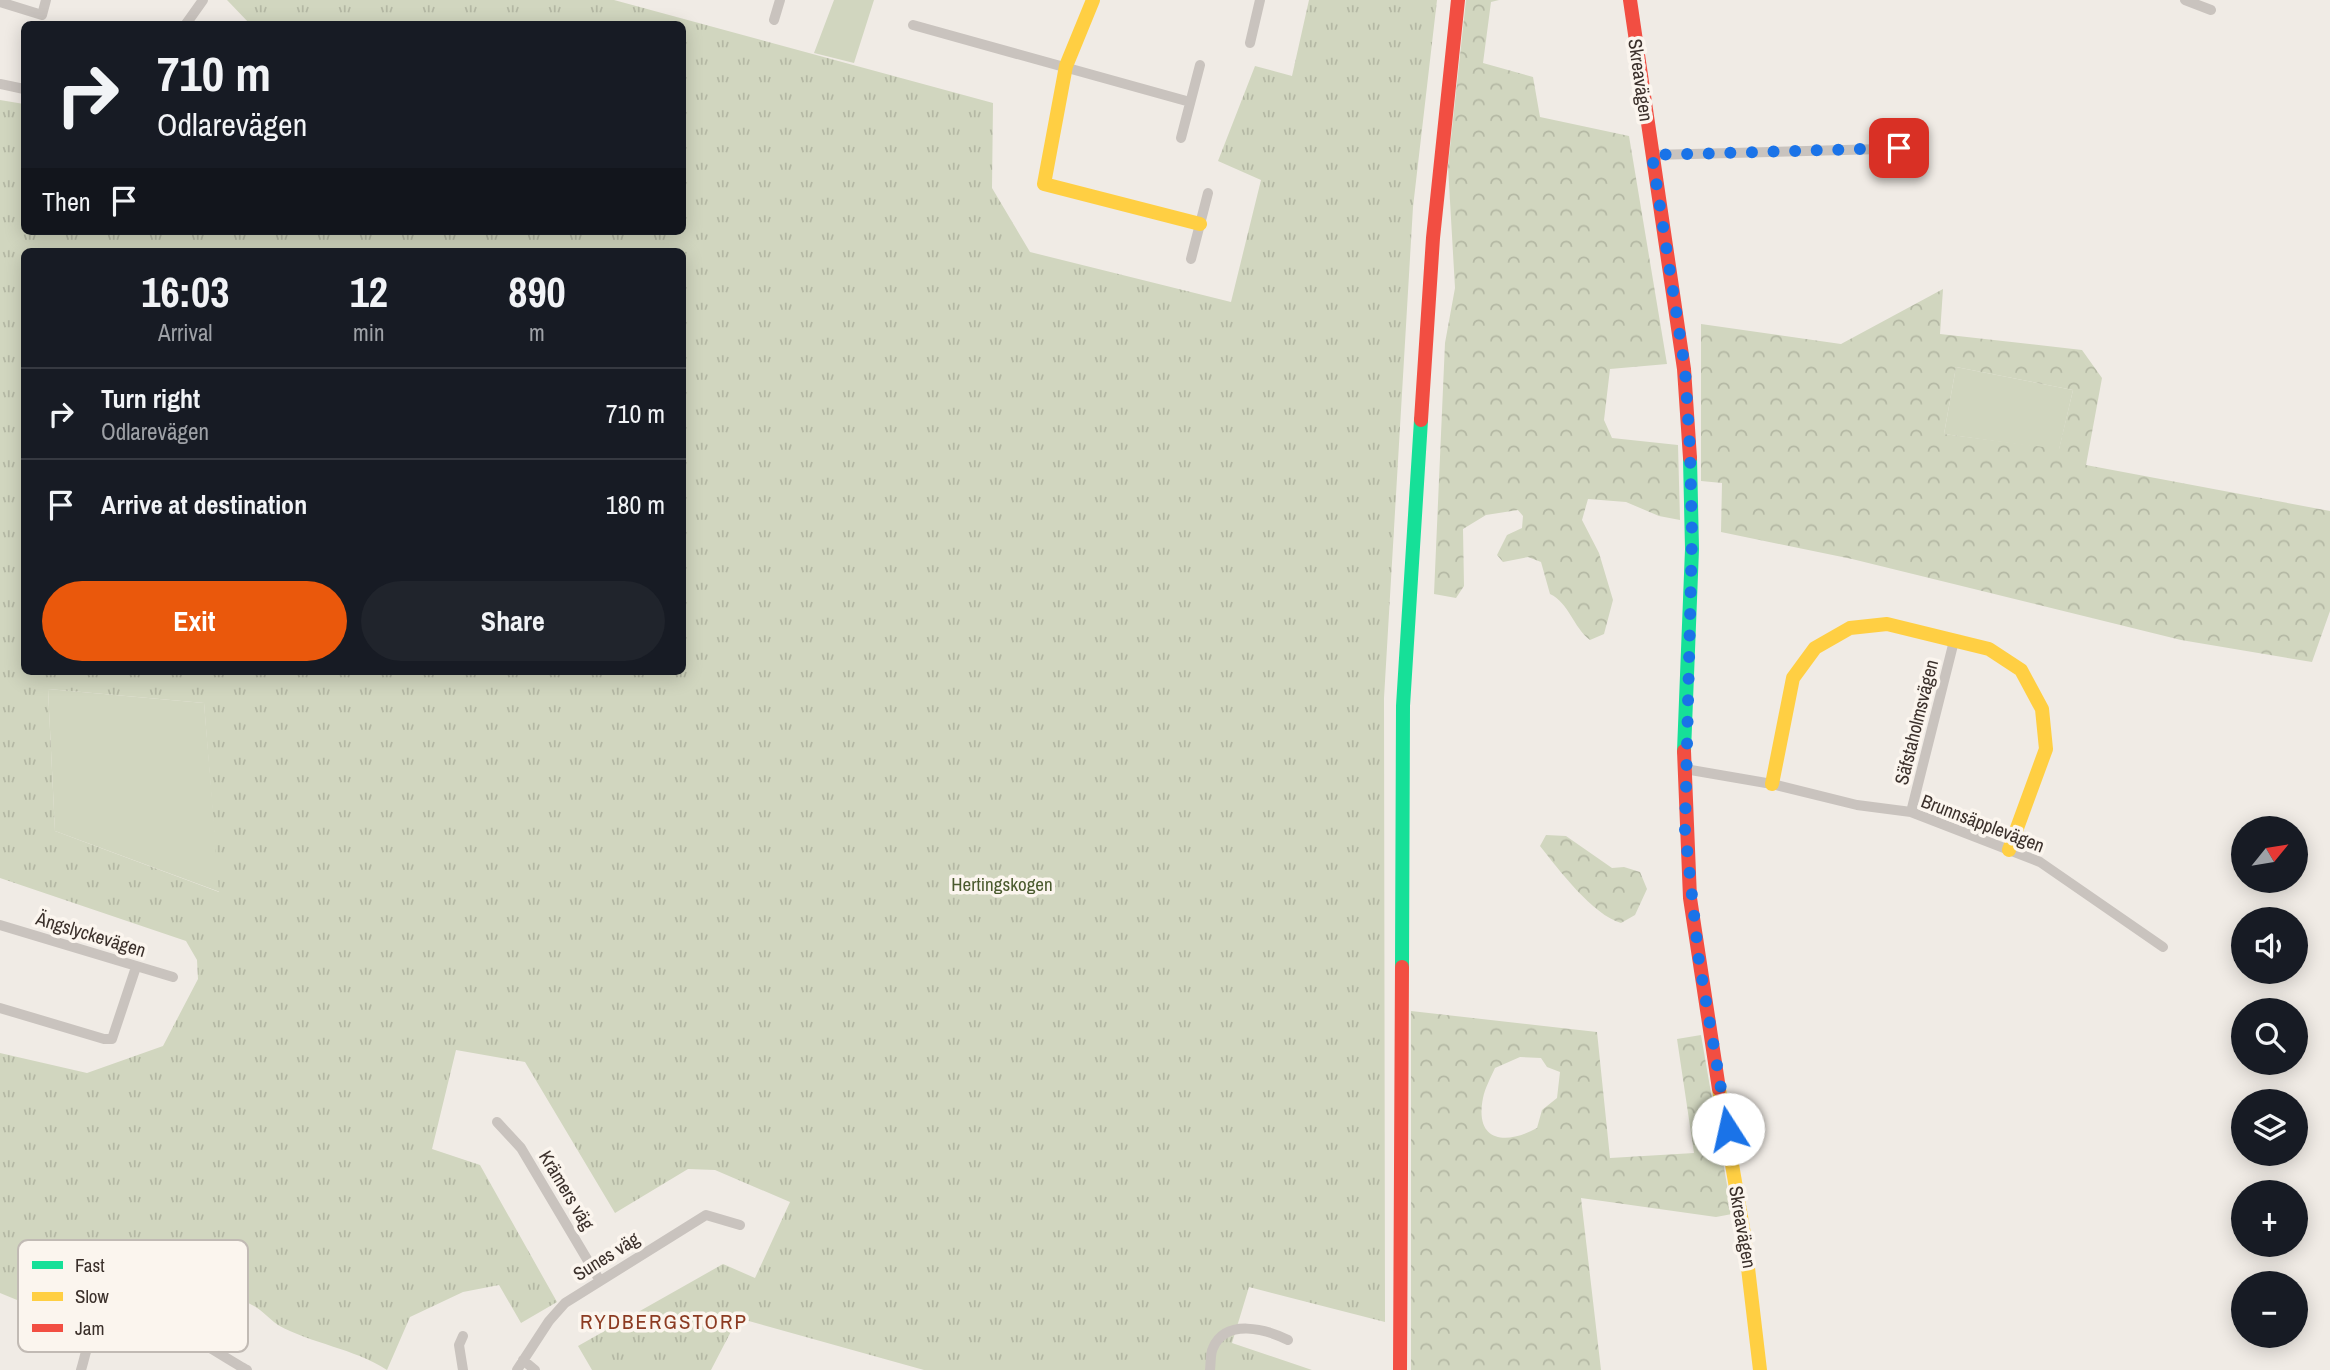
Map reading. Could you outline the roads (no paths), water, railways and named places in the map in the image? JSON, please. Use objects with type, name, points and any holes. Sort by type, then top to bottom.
[{"type":"street","points":[[0,2],[42,15],[46,0]]},
{"type":"street","points":[[188,21],[202,0]]},
{"type":"street","points":[[775,20],[780,0]]},
{"type":"street","points":[[1093,0],[1066,66],[1044,184],[1200,224]]},
{"type":"street","points":[[1250,43],[1260,0]]},
{"type":"street","points":[[1400,1370],[1403,706],[1433,238],[1458,0]]},
{"type":"street","name":"Skreavägen","points":[[1630,0],[1685,369],[1692,548],[1685,830],[1694,923],[1749,1258],[1760,1370]]},
{"type":"street","points":[[2185,0],[2211,10]]},
{"type":"street","points":[[913,25],[1190,102]]},
{"type":"street","points":[[1181,138],[1200,65]]},
{"type":"street","points":[[0,84],[21,88]]},
{"type":"street","points":[[1652,155],[1919,148]]},
{"type":"street","points":[[1191,259],[1208,193]]},
{"type":"street","points":[[1772,784],[1793,678],[1815,648],[1850,628],[1887,624],[1989,649],[2021,670],[2042,709],[2046,749],[2009,850]]},
{"type":"street","name":"Säfstaholmsvägen","points":[[1911,812],[1954,641]]},
{"type":"street","name":"Brunnsäpplevägen","points":[[1685,769],[1772,784],[1857,805],[1911,812],[2040,862],[2164,947]]},
{"type":"street","name":"Ängslyckevägen","points":[[0,925],[173,977]]},
{"type":"street","points":[[0,1008],[104,1039],[112,1039],[136,967]]},
{"type":"street","name":"Krämers väg","points":[[497,1122],[521,1148],[600,1281]]},
{"type":"street","name":"Sunes väg","points":[[517,1370],[556,1311],[600,1281],[706,1214],[740,1225]]},
{"type":"street","points":[[1210,1370],[1212,1349],[1220,1338],[1241,1328],[1264,1328],[1288,1340]]},
{"type":"street","points":[[463,1336],[459,1345],[463,1370]]},
{"type":"street","points":[[81,1370],[87,1352]]},
{"type":"street","points":[[215,1352],[247,1370]]},
{"type":"street","points":[[523,1360],[535,1370]]},
{"type":"district","name":"RYDBERGSTORP","points":[[664,1322]]},
{"type":"park label","name":"Hertingskogen","points":[[1002,884]]}]
